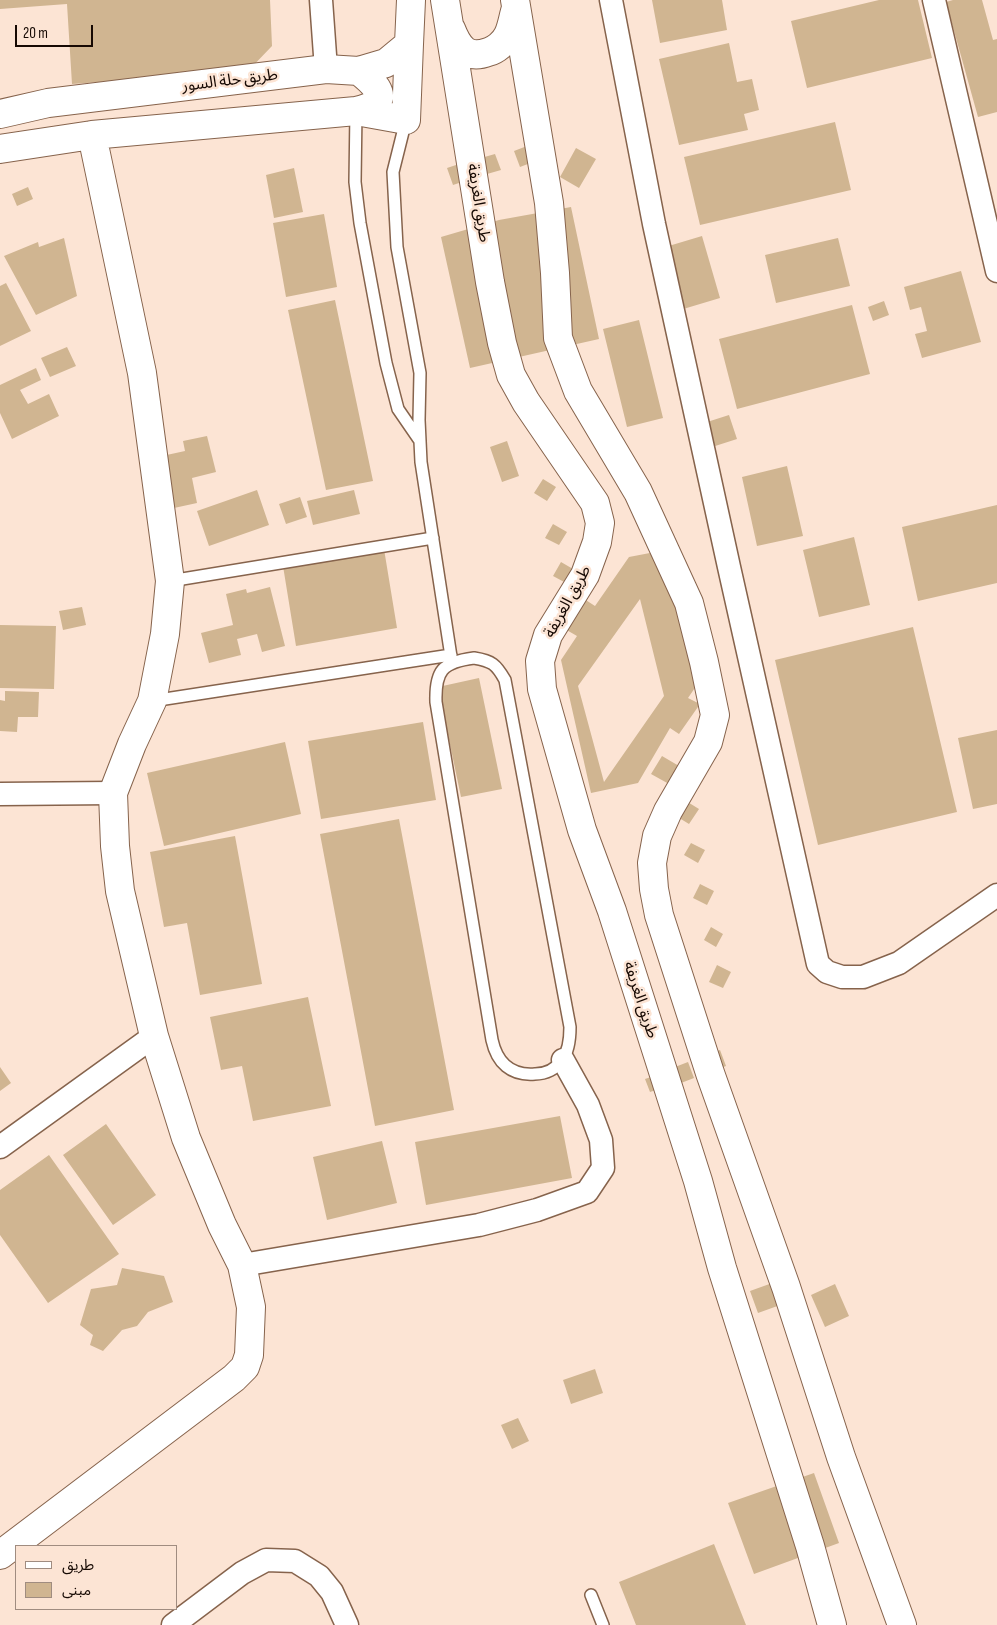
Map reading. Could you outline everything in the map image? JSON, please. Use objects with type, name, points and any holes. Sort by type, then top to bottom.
[{"type":"main road","points":[[0,150],[92,135],[356,112],[406,120],[411,0]]},
{"type":"main road","points":[[447,13],[456,42],[463,50],[473,55],[484,54],[502,44],[508,35],[515,4]]},
{"type":"main road","points":[[515,4],[549,203],[556,273],[558,338],[578,391],[638,492],[689,603],[715,715],[708,742],[668,811],[657,836],[652,863],[654,889],[660,915],[710,1074],[757,1200],[840,1457],[902,1625]]},
{"type":"main road","name":"طريق الغريفة","points":[[447,13],[490,282],[502,343],[511,375],[526,402],[595,503],[600,523],[597,542],[585,575],[548,634],[540,661],[542,688],[582,830],[618,930],[698,1181],[722,1268],[807,1537],[832,1625]]},
{"type":"main road","name":"طريق حلة السور","points":[[0,114],[48,103],[326,69],[359,71],[386,63],[409,44]]},
{"type":"main road","points":[[356,112],[372,106],[378,100],[379,93],[371,80],[359,71]]},
{"type":"main road","points":[[0,1555],[234,1378],[245,1367],[249,1355],[251,1306],[242,1265],[222,1225],[186,1138],[154,1036],[120,891],[115,846],[113,792],[152,701],[165,634],[170,581],[142,373],[92,135]]},
{"type":"street","points":[[321,0],[326,69]]},
{"type":"street","points":[[611,0],[654,224],[818,964],[827,972],[842,978],[863,977],[899,963],[997,895]]},
{"type":"street","points":[[934,0],[997,271]]},
{"type":"street","points":[[0,794],[113,792]]},
{"type":"street","points":[[0,1147],[154,1036]]},
{"type":"street","points":[[242,1265],[479,1225],[536,1210],[587,1192],[603,1168],[601,1140],[588,1105],[562,1060]]},
{"type":"street","points":[[173,1625],[242,1572],[266,1560],[295,1561],[319,1576],[332,1592],[347,1625]]},
{"type":"lane","points":[[356,112],[355,182],[360,223],[386,363],[398,409],[420,441]]},
{"type":"lane","points":[[152,701],[451,659],[474,658],[486,660],[495,665],[505,680],[570,1027],[570,1039],[562,1060],[553,1069],[542,1074],[519,1074],[508,1068],[494,1051],[436,702],[437,677],[451,659],[421,462],[419,420],[420,373],[397,247],[393,172],[406,120]]},
{"type":"lane","points":[[170,581],[433,538]]},
{"type":"lane","points":[[591,1595],[603,1625]]},
{"type":"building","points":[[0,0],[270,0],[272,46],[248,71],[72,84],[67,4],[0,9]]},
{"type":"building","points":[[652,0],[722,0],[727,30],[660,43]]},
{"type":"building","points":[[879,0],[918,0],[932,58],[807,88],[791,21]]},
{"type":"building","points":[[953,0],[982,0],[993,40],[997,39],[997,112],[978,117],[946,2]]},
{"type":"building","points":[[729,43],[737,82],[752,79],[759,110],[744,114],[748,130],[679,145],[659,59]]},
{"type":"building","points":[[835,122],[851,190],[700,225],[684,157]]},
{"type":"building","points":[[527,146],[533,162],[520,167],[514,151]]},
{"type":"building","points":[[576,148],[596,159],[579,188],[560,177]]},
{"type":"building","points":[[495,154],[501,170],[487,174],[481,158]]},
{"type":"building","points":[[462,163],[468,180],[453,185],[447,168]]},
{"type":"building","points":[[294,168],[303,212],[274,218],[266,175]]},
{"type":"building","points":[[28,187],[33,199],[17,206],[12,194]]},
{"type":"building","points":[[571,207],[599,339],[470,368],[441,237],[499,220]]},
{"type":"building","points":[[324,214],[337,287],[286,297],[273,223]]},
{"type":"building","points":[[702,236],[720,298],[680,310],[662,248]]},
{"type":"building","points":[[64,238],[77,296],[36,315],[4,256],[38,242],[39,247]]},
{"type":"building","points":[[838,238],[850,286],[776,303],[765,255]]},
{"type":"building","points":[[961,271],[981,342],[922,358],[915,334],[927,331],[921,307],[910,310],[904,287]]},
{"type":"building","points":[[6,283],[31,331],[0,346],[0,286]]},
{"type":"building","points":[[335,300],[373,481],[326,490],[288,310]]},
{"type":"building","points":[[884,301],[889,315],[873,321],[868,307]]},
{"type":"building","points":[[852,305],[870,374],[737,409],[719,339]]},
{"type":"building","points":[[639,320],[663,418],[627,427],[603,329]]},
{"type":"building","points":[[67,347],[76,366],[50,377],[41,358]]},
{"type":"building","points":[[36,368],[41,380],[20,390],[28,404],[49,394],[59,416],[12,439],[0,413],[0,385]]},
{"type":"building","points":[[729,415],[737,439],[712,447],[704,423]]},
{"type":"building","points":[[207,436],[216,472],[192,478],[197,503],[174,508],[162,456],[185,451],[183,441]]},
{"type":"building","points":[[507,441],[519,476],[502,482],[490,447]]},
{"type":"building","points":[[787,466],[803,536],[757,546],[742,477]]},
{"type":"building","points":[[543,479],[556,487],[547,501],[534,493]]},
{"type":"building","points":[[257,490],[269,525],[209,546],[197,511]]},
{"type":"building","points":[[354,490],[360,514],[313,525],[307,501]]},
{"type":"building","points":[[300,497],[307,517],[286,524],[279,504]]},
{"type":"building","points":[[997,505],[997,583],[918,601],[902,527]]},
{"type":"building","points":[[553,524],[567,532],[559,545],[545,538]]},
{"type":"building","points":[[854,537],[870,605],[819,617],[803,550]]},
{"type":"building","points":[[676,548],[703,676],[688,698],[700,704],[679,734],[670,728],[638,783],[591,793],[561,660],[577,636],[558,625],[578,595],[595,606],[629,557]],"holes":[[[640,599],[664,696],[604,782],[578,686]]]},
{"type":"building","points":[[384,549],[397,628],[296,646],[283,566]]},
{"type":"building","points":[[561,562],[573,569],[566,583],[553,576]]},
{"type":"building","points":[[270,587],[285,646],[262,652],[257,634],[237,639],[241,655],[209,663],[201,633],[233,625],[226,594],[246,589],[247,593]]},
{"type":"building","points":[[82,607],[86,625],[63,630],[59,611]]},
{"type":"building","points":[[0,625],[56,626],[54,689],[0,688]]},
{"type":"building","points":[[913,627],[957,812],[818,845],[775,660]]},
{"type":"building","points":[[479,678],[502,789],[461,797],[438,687]]},
{"type":"building","points":[[5,691],[39,692],[38,717],[18,717],[17,732],[0,731],[0,700],[5,701]]},
{"type":"building","points":[[423,722],[436,800],[321,819],[308,741]]},
{"type":"building","points":[[997,730],[997,804],[973,809],[958,738]]},
{"type":"building","points":[[285,742],[301,814],[164,846],[147,773]]},
{"type":"building","points":[[662,756],[679,766],[669,784],[651,774]]},
{"type":"building","points":[[686,801],[699,809],[689,824],[676,816]]},
{"type":"building","points":[[399,819],[454,1110],[375,1126],[320,834]]},
{"type":"building","points":[[235,836],[262,984],[200,995],[187,923],[164,927],[150,852]]},
{"type":"building","points":[[691,843],[705,850],[698,863],[684,855]]},
{"type":"building","points":[[700,884],[714,891],[707,905],[693,898]]},
{"type":"building","points":[[711,927],[723,934],[716,947],[704,940]]},
{"type":"building","points":[[717,965],[731,972],[723,988],[709,982]]},
{"type":"building","points":[[308,997],[331,1106],[253,1121],[242,1066],[221,1070],[210,1017]]},
{"type":"building","points":[[720,1050],[726,1066],[713,1071],[707,1055]]},
{"type":"building","points":[[688,1062],[694,1078],[681,1083],[675,1067]]},
{"type":"building","points":[[0,1067],[11,1083],[0,1091]]},
{"type":"building","points":[[657,1075],[662,1088],[650,1092],[645,1079]]},
{"type":"building","points":[[560,1116],[572,1178],[426,1205],[415,1142]]},
{"type":"building","points":[[106,1124],[156,1195],[113,1225],[63,1155]]},
{"type":"building","points":[[382,1141],[397,1203],[327,1220],[313,1157]]},
{"type":"building","points":[[49,1155],[119,1254],[48,1303],[0,1235],[0,1190]]},
{"type":"building","points":[[122,1268],[164,1276],[173,1302],[148,1312],[137,1326],[122,1330],[103,1351],[90,1345],[93,1335],[80,1325],[91,1289],[117,1285]]},
{"type":"building","points":[[775,1282],[783,1304],[758,1313],[750,1291]]},
{"type":"building","points":[[835,1284],[849,1316],[825,1327],[811,1295]]},
{"type":"building","points":[[595,1369],[603,1393],[571,1404],[563,1380]]},
{"type":"building","points":[[518,1418],[529,1441],[512,1449],[501,1425]]},
{"type":"building","points":[[814,1473],[839,1543],[754,1574],[728,1503]]},
{"type":"building","points":[[714,1544],[746,1625],[636,1625],[619,1582]]}]
